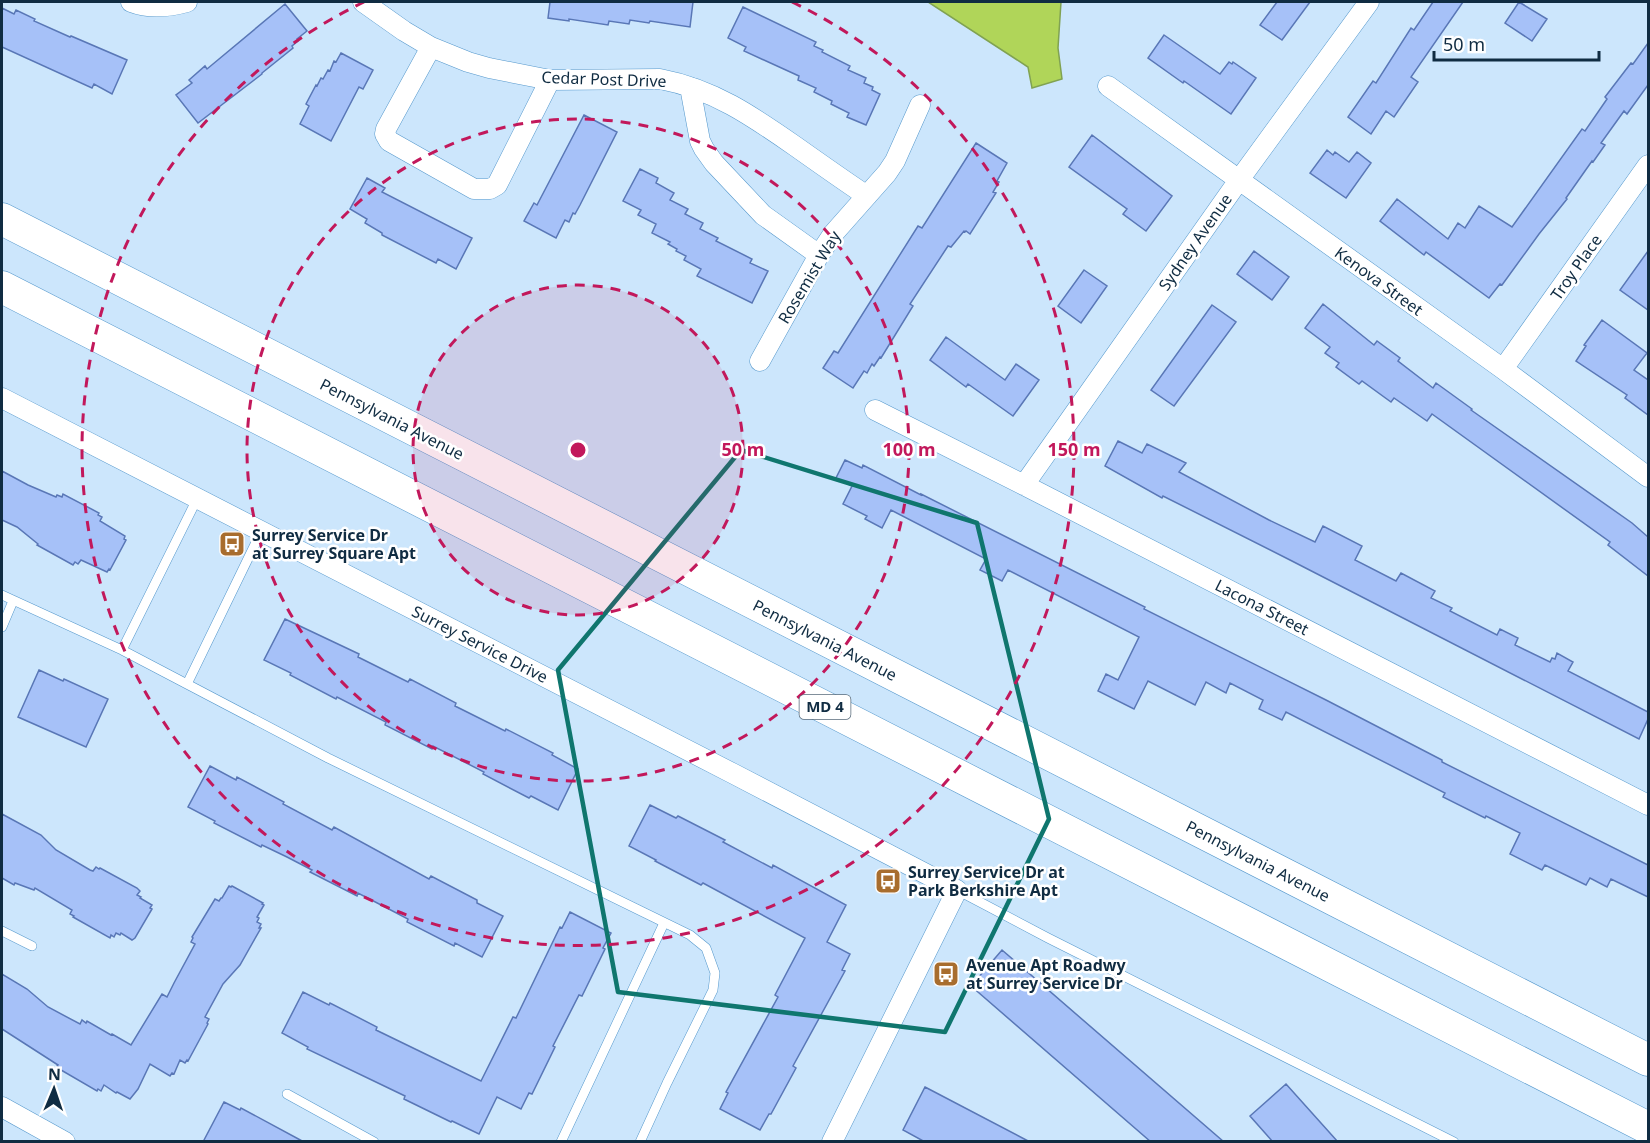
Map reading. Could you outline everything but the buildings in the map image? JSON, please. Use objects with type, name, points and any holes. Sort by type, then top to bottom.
[{"type":"highway","name":"Pennsylvania Avenue","points":[[2,219],[1648,1060]]},
{"type":"highway","name":"MD 4","points":[[2,287],[1648,1128]]},
{"type":"street","points":[[131,2],[157,6],[187,2]]},
{"type":"street","name":"Cedar Post Drive","points":[[363,2],[431,47],[489,68],[550,80],[660,79],[678,82],[748,113],[867,196]]},
{"type":"street","name":"Sydney Avenue","points":[[1024,485],[1239,180],[1369,2]]},
{"type":"street","points":[[431,47],[386,129],[386,138],[474,189],[490,189],[497,184],[550,80]]},
{"type":"street","name":"Kenova Street","points":[[1108,86],[1503,369],[1648,477]]},
{"type":"street","points":[[690,87],[700,141],[714,164],[763,215],[819,255]]},
{"type":"street","name":"Rosemist Way","points":[[760,361],[833,234],[887,173],[920,105]]},
{"type":"street","name":"Troy Place","points":[[1503,369],[1648,165]]},
{"type":"street","name":"Surrey Service Drive","points":[[2,399],[957,890]]},
{"type":"street","name":"Lacona Street","points":[[874,410],[1648,806]]},
{"type":"street","points":[[832,1142],[957,890]]},
{"type":"street","points":[[2,1107],[65,1142]]},
{"type":"lane","points":[[122,650],[197,500]]},
{"type":"lane","points":[[187,684],[261,532]]},
{"type":"lane","points":[[2,595],[122,650],[328,758],[690,935],[706,948],[715,973],[713,990],[640,1142]]},
{"type":"lane","points":[[2,627],[13,601]]},
{"type":"lane","points":[[957,890],[1454,1142]]},
{"type":"lane","points":[[561,1142],[664,923]]},
{"type":"lane","points":[[2,931],[32,946]]},
{"type":"lane","points":[[287,1094],[374,1142]]},
{"type":"highlighted area","points":[[741,450],[977,523],[1049,819],[945,1032],[618,992],[558,670]]},
{"type":"shaded area","points":[[928,2],[1061,2],[1058,48],[1062,79],[1032,88],[1028,67]]},
{"type":"place","name":"Surrey Service Dr at Surrey Square Apt","points":[[232,544]]},
{"type":"place","name":"Surrey Service Dr at Park Berkshire Apt","points":[[888,881]]},
{"type":"place","name":"Avenue Apt Roadwy at Surrey Service Dr","points":[[946,974]]}]
